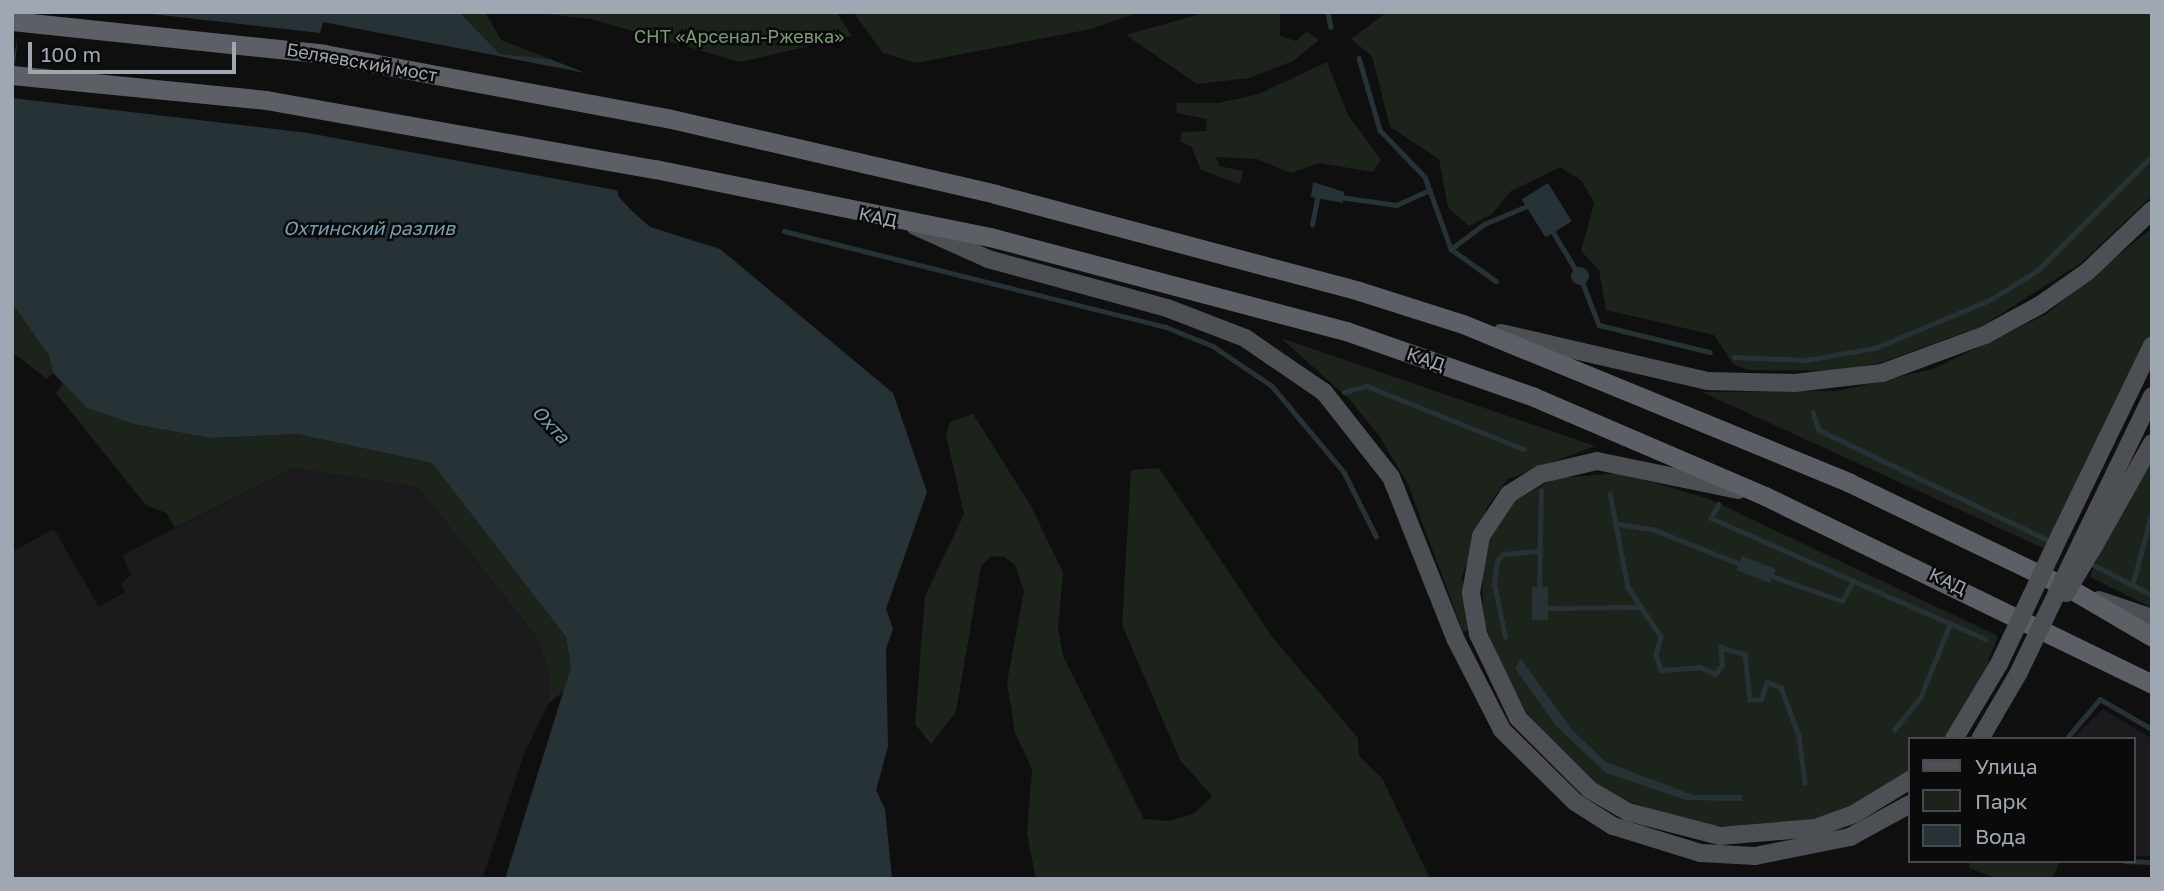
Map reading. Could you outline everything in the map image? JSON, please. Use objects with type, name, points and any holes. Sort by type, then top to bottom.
[{"type":"highway","name":"Беляевский мост","points":[[12,21],[324,54],[667,118],[995,194],[1463,324]]},
{"type":"highway","name":"КАД","points":[[12,75],[266,100],[655,169],[909,223],[990,237],[1346,331],[1534,397],[1765,496],[2152,684]]},
{"type":"highway","points":[[1463,324],[1850,483],[2074,591],[2152,637]]},
{"type":"main road","points":[[1463,324],[1707,381],[1859,377],[1929,359],[2040,305],[2087,272],[2152,210]]},
{"type":"main road","points":[[909,223],[988,259],[1167,308],[1245,338],[1324,392],[1391,477],[1456,640],[1502,730],[1574,802],[1614,826],[1701,853],[1755,856],[1850,837],[1909,805]]},
{"type":"main road","points":[[1955,737],[1999,664],[2152,346]]},
{"type":"main road","points":[[2088,544],[2152,396]]},
{"type":"main road","points":[[1981,737],[2088,544],[2152,443]]},
{"type":"main road","points":[[1765,496],[1597,461],[1541,474],[1509,494],[1490,517],[1474,555],[1478,634],[1495,676],[1518,718],[1590,790],[1675,828],[1763,836],[1815,828],[1854,814],[1909,781]]},
{"type":"main road","points":[[2074,591],[2152,618]]},
{"type":"shaded area","points":[[293,468],[418,487],[536,636],[550,674],[549,703],[524,754],[482,879],[12,879],[12,552],[54,529],[99,607],[125,592],[121,584],[131,575],[123,555]]},
{"type":"shaded area","points":[[2103,709],[2152,739],[2152,856],[2136,856],[2136,737],[2074,737]]},
{"type":"green space","points":[[459,12],[485,12],[501,40],[550,59],[500,54]]},
{"type":"green space","name":"СНТ «Арсенал-Ржевка»","points":[[528,12],[836,12],[852,36],[740,62],[591,19]]},
{"type":"green space","points":[[853,12],[1140,12],[1091,29],[916,63],[883,53]]},
{"type":"green space","points":[[1207,12],[1280,12],[1280,36],[1296,41],[1307,31],[1319,40],[1293,61],[1249,78],[1197,84],[1126,35]]},
{"type":"green space","points":[[1387,12],[2152,12],[2152,196],[2081,263],[1982,326],[1880,363],[1833,371],[1748,370],[1733,364],[1714,335],[1606,310],[1599,270],[1581,251],[1594,203],[1582,181],[1560,167],[1511,191],[1492,214],[1469,226],[1448,208],[1439,159],[1390,127],[1372,56],[1351,39]]},
{"type":"green space","points":[[1327,62],[1348,115],[1381,160],[1373,172],[1319,163],[1291,173],[1257,159],[1216,157],[1219,166],[1243,171],[1240,184],[1201,170],[1191,146],[1180,142],[1182,132],[1206,131],[1207,119],[1177,113],[1176,103],[1218,103],[1259,94]]},
{"type":"green space","points":[[2152,228],[2152,333],[2043,548],[1702,392],[1838,391],[1933,369],[2045,315]]},
{"type":"green space","points":[[12,303],[49,356],[53,373],[47,379],[12,352]]},
{"type":"green space","points":[[1281,338],[1595,446],[1508,479],[1487,507],[1462,576],[1470,630],[1463,632],[1408,484],[1380,437],[1351,401]]},
{"type":"green space","points":[[63,383],[87,408],[133,424],[210,438],[297,434],[432,463],[566,637],[571,667],[564,691],[549,703],[550,674],[536,636],[418,487],[293,468],[175,528],[166,513],[146,505],[56,393]]},
{"type":"green space","points":[[973,414],[1031,506],[1063,573],[1058,629],[1063,656],[1144,819],[1170,821],[1195,813],[1212,796],[1180,760],[1122,625],[1131,470],[1159,468],[1273,638],[1358,738],[1359,756],[1382,778],[1430,879],[1036,879],[1027,834],[1032,769],[1015,733],[1007,682],[1024,591],[1015,565],[1004,557],[991,556],[981,566],[956,712],[931,744],[915,724],[925,596],[964,514],[946,435],[950,422]]},
{"type":"green space","points":[[2152,451],[2152,608],[2090,577],[2115,512]]},
{"type":"green space","points":[[1621,473],[1709,499],[1998,636],[1988,661],[1995,665],[1972,704],[1946,737],[1909,737],[1909,772],[1855,807],[1773,829],[1689,824],[1618,797],[1588,779],[1518,704],[1483,620],[1482,568],[1488,540],[1514,501],[1555,478]]},
{"type":"green space","points":[[1970,863],[2059,863],[2052,879],[1998,879],[1969,868]]},
{"type":"water","name":"Охтинский разлив","points":[[23,12],[459,12],[500,54],[550,59],[598,78],[608,160],[619,197],[633,212],[650,227],[720,249],[893,393],[927,492],[886,609],[893,629],[886,649],[888,747],[876,790],[885,809],[892,879],[505,879],[571,667],[566,637],[432,463],[297,434],[210,438],[133,424],[87,408],[53,373],[49,356],[12,303],[12,64]]},
{"type":"water","points":[[1313,182],[1344,192],[1343,203],[1311,197]]},
{"type":"water","points":[[1548,183],[1572,221],[1546,238],[1522,199]]},
{"type":"water","points":[[1580,267],[1586,270],[1589,276],[1586,282],[1580,285],[1574,282],[1571,276],[1574,270]]},
{"type":"water","points":[[1742,556],[1776,569],[1770,583],[1737,570]]},
{"type":"water","points":[[1532,587],[1548,587],[1548,620],[1532,620]]},
{"type":"water","points":[[1521,659],[1573,731],[1606,762],[1693,795],[1742,795],[1742,801],[1686,800],[1606,773],[1556,726],[1515,668]]},
{"type":"pier","points":[[20,12],[134,12],[320,33],[323,22],[601,76],[621,127],[612,160],[621,191],[308,133],[12,98]]},
{"type":"waterway","points":[[1328,12],[1331,27]]},
{"type":"waterway","points":[[1359,58],[1380,130],[1425,177],[1451,249],[1496,281]]},
{"type":"waterway","points":[[1734,357],[1806,360],[1875,348],[1990,300],[2038,270],[2152,156]]},
{"type":"waterway","points":[[1340,197],[1396,205],[1430,190]]},
{"type":"waterway","points":[[1312,225],[1318,194]]},
{"type":"waterway","points":[[1451,249],[1484,224],[1532,204]]},
{"type":"waterway","points":[[1552,230],[1576,270]]},
{"type":"waterway","points":[[784,231],[1166,327],[1213,346],[1272,386],[1344,472],[1376,536]]},
{"type":"waterway","points":[[1582,281],[1599,325],[1710,352]]},
{"type":"waterway","points":[[1344,392],[1367,386],[1524,449]]},
{"type":"waterway","points":[[1813,412],[1819,430],[2052,542]]},
{"type":"waterway","points":[[1539,593],[1541,491]]},
{"type":"waterway","points":[[1610,493],[1628,587],[1661,637],[1656,655],[1661,670],[1700,667],[1715,674],[1722,665],[1720,647],[1745,654],[1750,700],[1761,700],[1767,682],[1781,687],[1799,736],[1805,783]]},
{"type":"waterway","points":[[1719,504],[1711,518],[1985,639]]},
{"type":"waterway","points":[[2132,586],[2152,512]]},
{"type":"waterway","points":[[1619,524],[1655,530],[1745,566]]},
{"type":"waterway","points":[[1505,637],[1494,584],[1497,561],[1503,554],[1539,551]]},
{"type":"waterway","points":[[2090,563],[2152,595]]},
{"type":"waterway","points":[[1769,575],[1842,601],[1853,581]]},
{"type":"waterway","points":[[1545,608],[1637,607]]},
{"type":"waterway","points":[[1894,730],[1920,698],[1950,624]]},
{"type":"waterway","points":[[2068,737],[2100,699],[2152,729]]},
{"type":"waterway","points":[[2136,861],[2152,862]]},
{"type":"water label","name":"Охта","points":[[551,424]]}]
